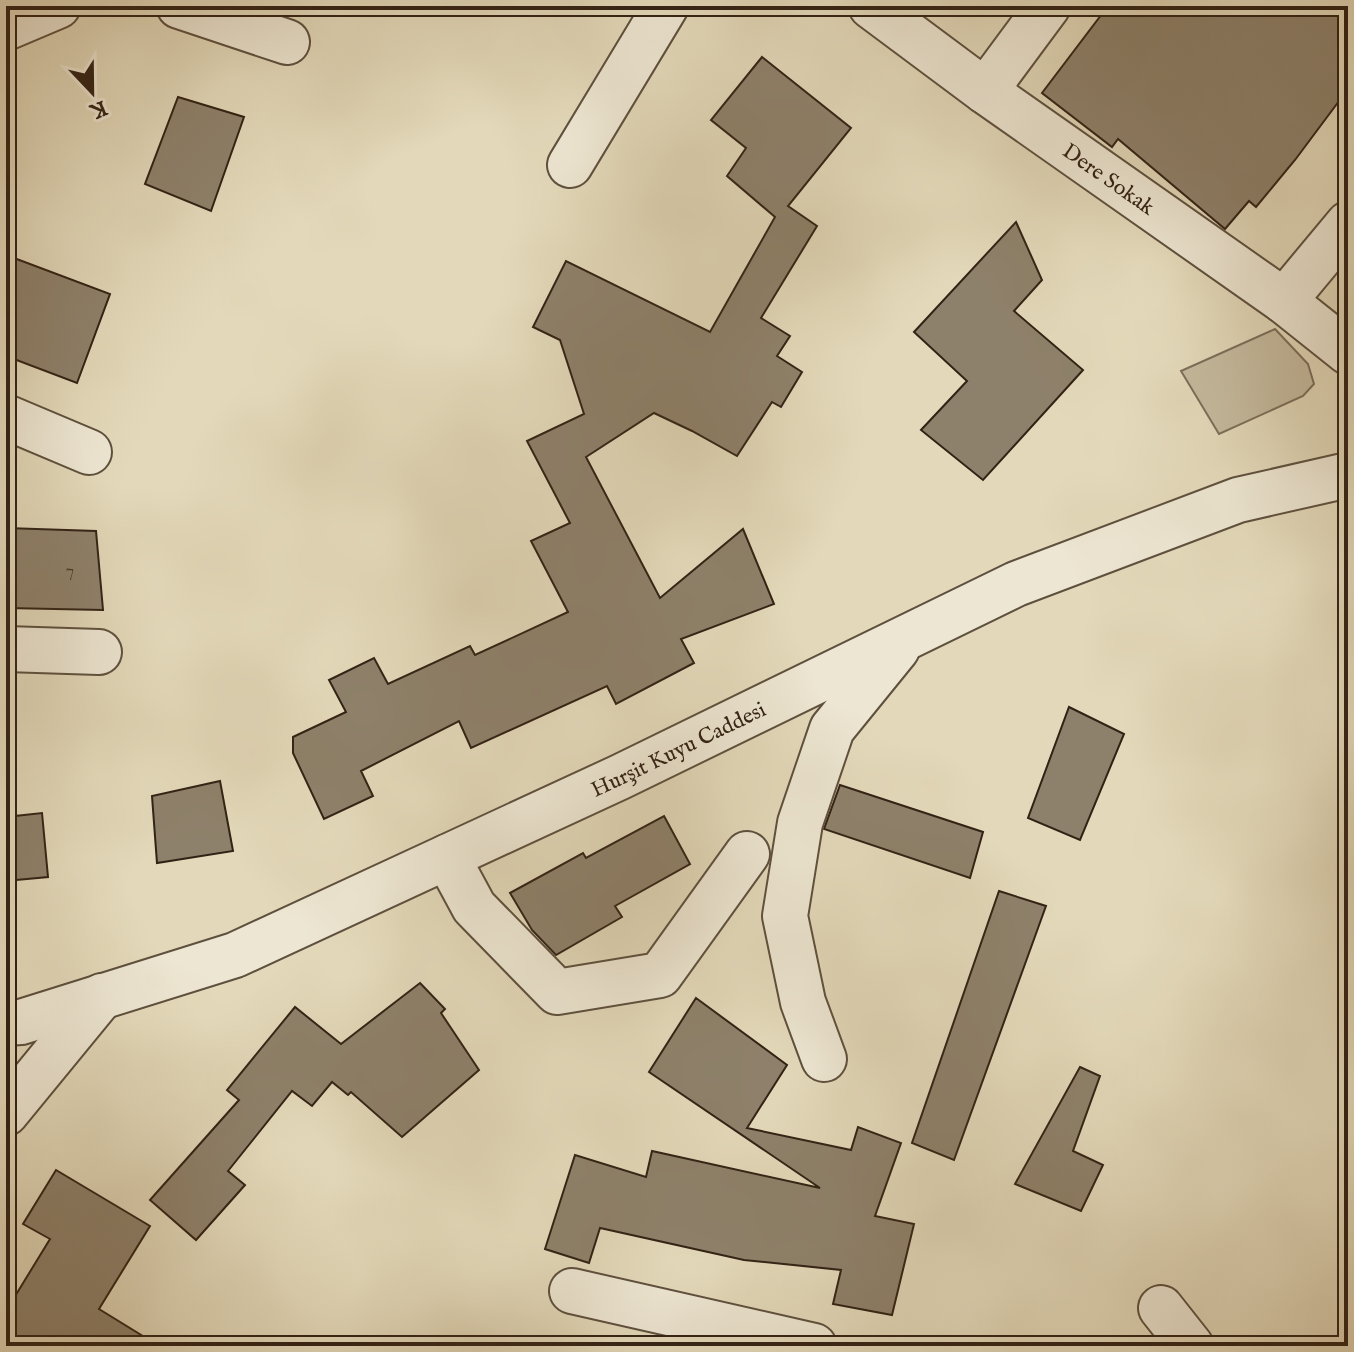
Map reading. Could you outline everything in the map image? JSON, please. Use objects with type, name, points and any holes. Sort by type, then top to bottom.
[{"type":"street","points":[[6,28],[58,6]]},
{"type":"street","points":[[179,6],[287,42]]},
{"type":"street","points":[[570,165],[666,6]]},
{"type":"street","name":"Dere Sokak","points":[[871,6],[985,91],[1284,301],[1348,352]]},
{"type":"street","points":[[985,91],[1048,6]]},
{"type":"street","points":[[1284,301],[1348,224]]},
{"type":"street","points":[[6,417],[89,452]]},
{"type":"street","name":"Hurşit Kuyu Caddesi","points":[[6,1023],[21,1022],[235,955],[620,777],[1016,584],[1238,500],[1348,475]]},
{"type":"street","points":[[824,1059],[803,1002],[785,916],[800,823],[832,729],[906,638]]},
{"type":"street","points":[[6,649],[99,652]]},
{"type":"street","points":[[447,857],[474,907],[557,992],[660,975],[747,854]]},
{"type":"street","points":[[6,1113],[102,996]]},
{"type":"street","points":[[572,1291],[814,1346]]},
{"type":"street","points":[[1161,1308],[1191,1346]]},
{"type":"shaded area","points":[[1275,329],[1308,364],[1314,384],[1303,396],[1219,434],[1181,371]]},
{"type":"building","points":[[1108,6],[1348,6],[1348,89],[1256,207],[1249,201],[1225,229],[1118,139],[1112,147],[1042,93]]},
{"type":"building","points":[[762,57],[851,128],[788,206],[817,226],[761,318],[790,336],[777,356],[802,372],[781,407],[772,402],[737,456],[654,413],[586,457],[660,598],[743,529],[774,604],[681,639],[694,663],[616,704],[607,686],[471,748],[459,721],[361,771],[373,796],[324,819],[293,753],[293,737],[346,712],[329,680],[374,658],[388,684],[470,646],[475,655],[568,612],[531,541],[570,523],[527,441],[584,414],[560,340],[533,327],[566,261],[710,332],[775,217],[727,176],[746,148],[711,120]]},
{"type":"building","points":[[178,97],[244,117],[211,211],[145,184]]},
{"type":"building","points":[[1016,222],[1042,280],[1014,311],[1083,370],[983,480],[921,430],[967,381],[914,332]]},
{"type":"building","points":[[6,255],[110,294],[77,383],[6,356]]},
{"type":"building","points":[[6,528],[96,531],[103,610],[6,608]]},
{"type":"building","points":[[1069,707],[1124,734],[1080,840],[1028,818]]},
{"type":"building","points":[[220,781],[233,851],[157,863],[152,796]]},
{"type":"building","points":[[840,785],[983,832],[970,878],[824,829]]},
{"type":"building","points":[[42,813],[48,877],[6,881],[6,817]]},
{"type":"building","points":[[664,816],[690,864],[615,906],[622,917],[556,955],[532,930],[510,893],[583,853],[586,858]]},
{"type":"building","points":[[999,891],[1046,906],[954,1160],[912,1143]]},
{"type":"building","points":[[420,983],[445,1009],[441,1013],[479,1070],[402,1137],[351,1092],[348,1095],[332,1082],[312,1106],[292,1091],[228,1171],[245,1185],[196,1240],[150,1200],[239,1100],[227,1090],[295,1007],[341,1044]]},
{"type":"building","points":[[696,998],[787,1065],[747,1128],[851,1150],[858,1127],[901,1143],[875,1216],[914,1224],[892,1315],[833,1304],[841,1270],[744,1260],[600,1228],[589,1263],[545,1249],[575,1155],[646,1177],[652,1151],[820,1188],[649,1072]]},
{"type":"building","points":[[1080,1067],[1100,1076],[1073,1151],[1103,1165],[1081,1211],[1015,1184]]},
{"type":"building","points":[[56,1170],[150,1226],[99,1309],[159,1346],[6,1346],[6,1311],[50,1239],[23,1224]]}]
